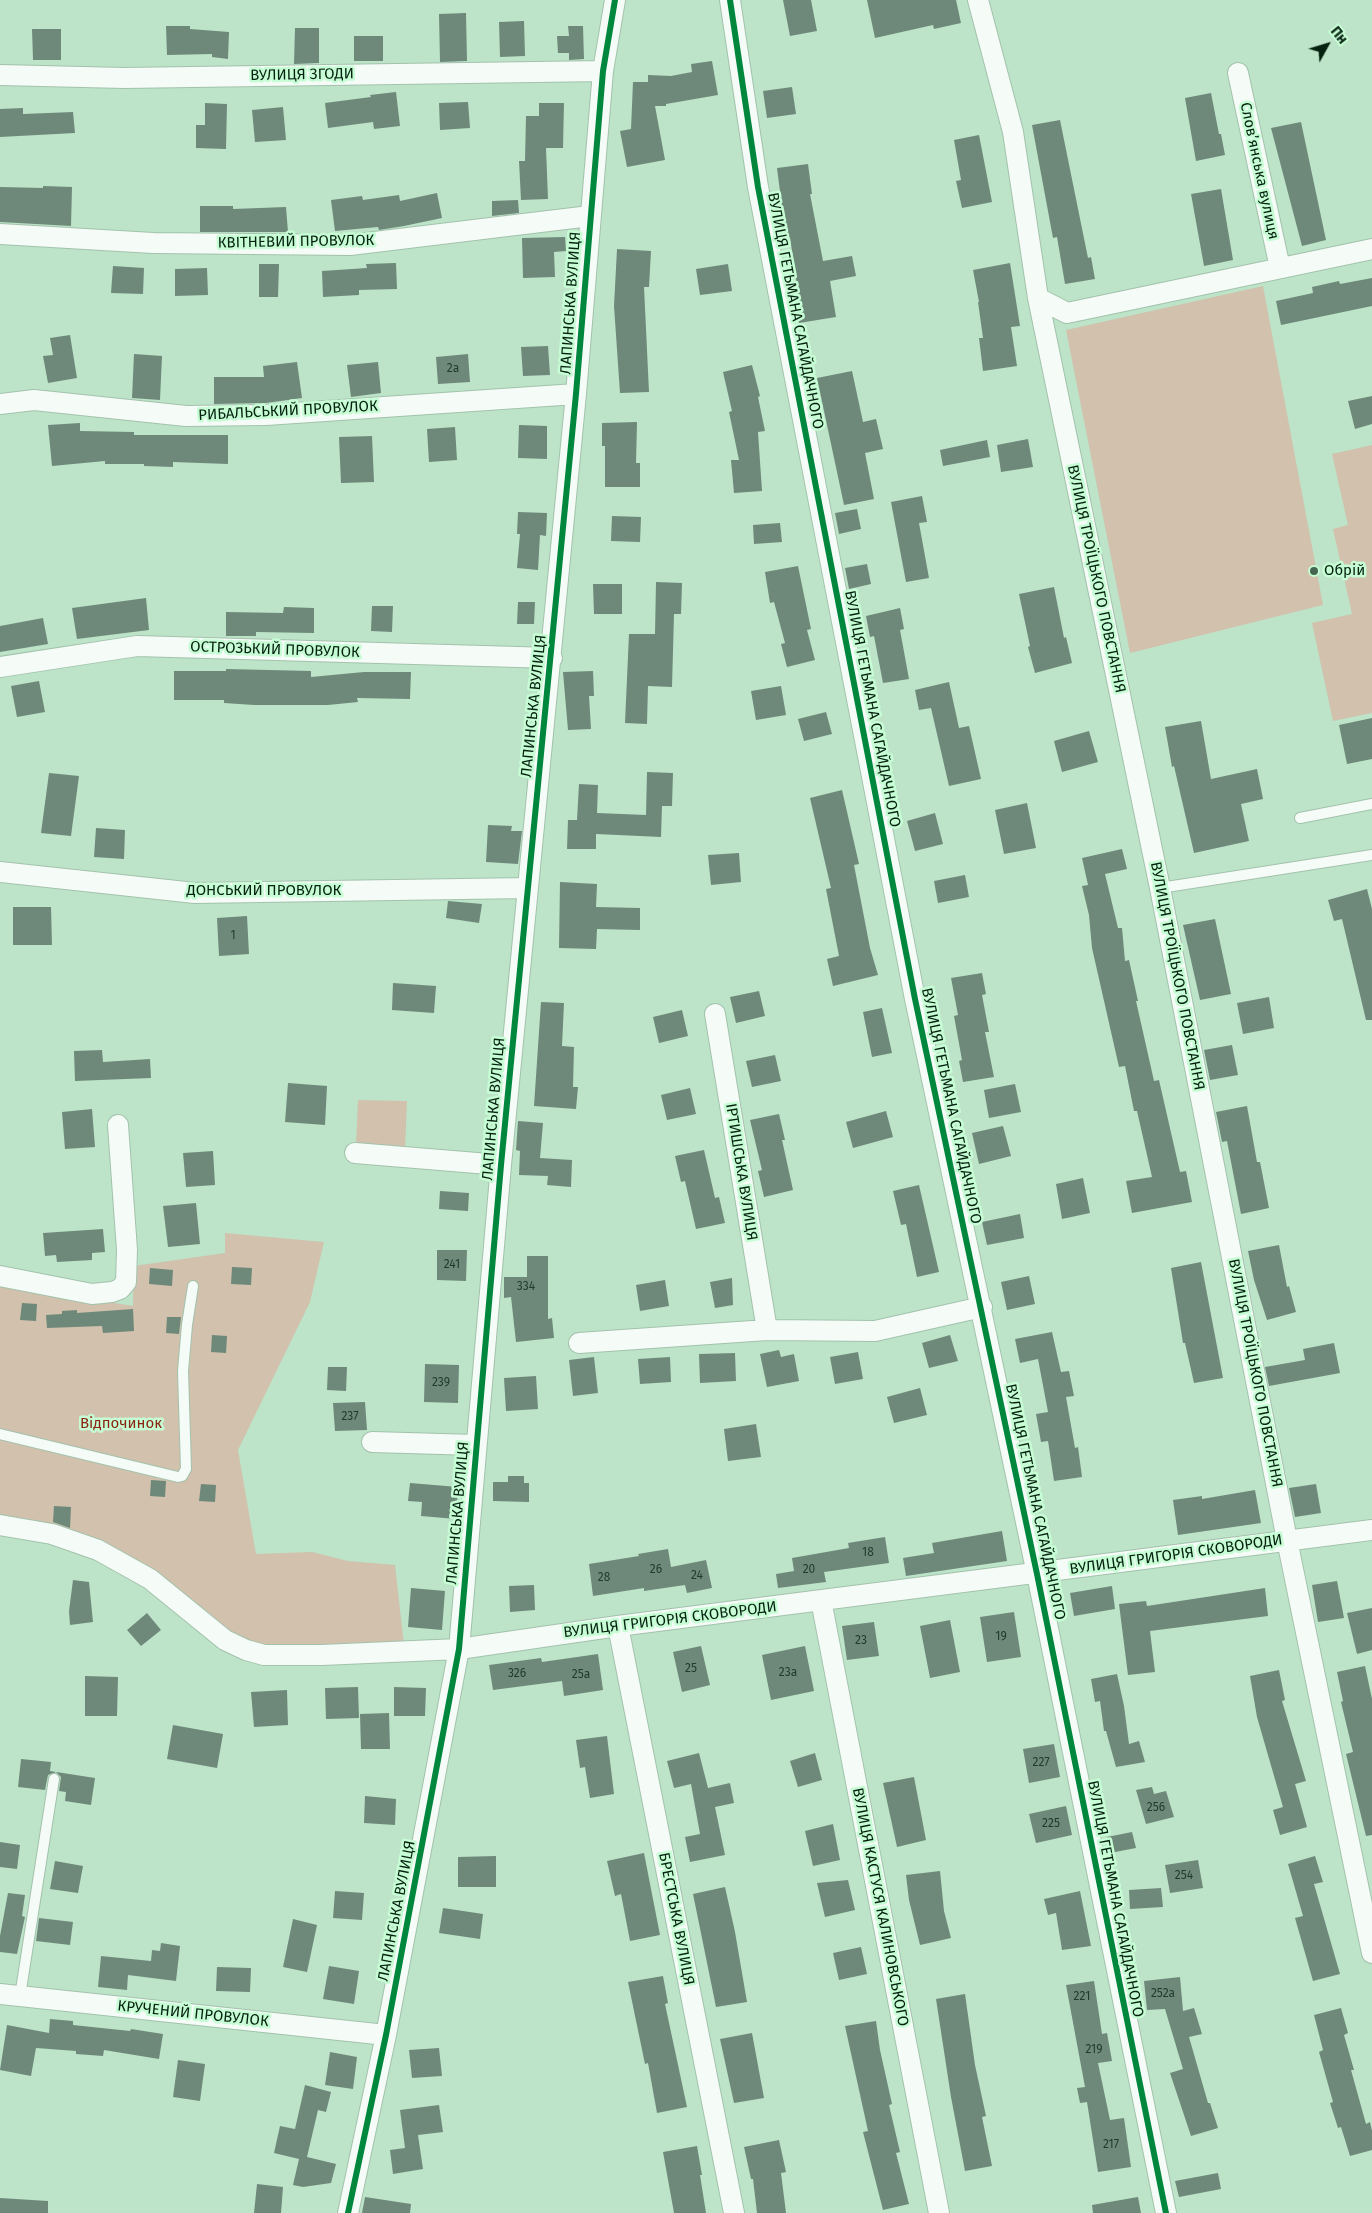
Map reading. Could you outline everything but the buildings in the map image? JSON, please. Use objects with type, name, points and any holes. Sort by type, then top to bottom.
[{"type":"street","name":"ЛАПИНСЬКА ВУЛИЦЯ","points":[[348,2213],[386,2035],[459,1649],[501,1165],[552,658],[603,72],[615,0]]},
{"type":"street","name":"ВУЛИЦЯ ГЕТЬМАНА САГАЙДАЧНОГО","points":[[730,0],[764,216],[916,1000],[982,1307],[1166,2213]]},
{"type":"street","name":"ВУЛИЦЯ ТРОЇЦЬКОГО ПОВСТАННЯ","points":[[978,0],[1013,132],[1038,298],[1160,888],[1288,1540],[1372,1953]]},
{"type":"street","name":"ВУЛИЦЯ ЗГОДИ","points":[[0,75],[124,78],[603,72]]},
{"type":"street","name":"Словʼянська вулиця","points":[[1238,73],[1280,268]]},
{"type":"street","name":"КВІТНЕВИЙ ПРОВУЛОК","points":[[0,234],[152,243],[350,245],[590,216]]},
{"type":"street","points":[[1038,298],[1067,313],[1372,249]]},
{"type":"street","name":"РИБАЛЬСЬКИЙ ПРОВУЛОК","points":[[0,404],[34,400],[186,416],[266,415],[576,394]]},
{"type":"street","name":"ОСТРОЗЬКИЙ ПРОВУЛОК","points":[[0,666],[137,646],[552,658]]},
{"type":"street","name":"ДОНСЬКИЙ ПРОВУЛОК","points":[[0,872],[195,892],[528,888]]},
{"type":"street","name":"ІРТИШСЬКА ВУЛИЦЯ","points":[[715,1014],[767,1330]]},
{"type":"street","points":[[0,1276],[22,1282],[92,1294],[112,1292],[126,1282],[127,1250],[118,1125]]},
{"type":"street","points":[[355,1153],[501,1165]]},
{"type":"street","points":[[579,1343],[767,1330],[874,1331],[982,1307]]},
{"type":"street","points":[[372,1442],[476,1445]]},
{"type":"street","name":"ВУЛИЦЯ ГРИГОРІЯ СКОВОРОДИ","points":[[0,1525],[52,1534],[98,1550],[150,1579],[225,1640],[246,1650],[264,1655],[322,1655],[459,1649],[618,1626],[1372,1530]]},
{"type":"street","name":"ВУЛИЦЯ КАСТУСЯ КАЛИНОВСЬКОГО","points":[[821,1600],[940,2213]]},
{"type":"street","name":"БРЕСТСЬКА ВУЛИЦЯ","points":[[618,1626],[734,2213]]},
{"type":"street","name":"КРУЧЕНИЙ ПРОВУЛОК","points":[[0,1994],[386,2035]]},
{"type":"lane","points":[[1300,818],[1372,804]]},
{"type":"lane","points":[[1160,888],[1372,855]]},
{"type":"lane","points":[[0,1434],[178,1477],[182,1476],[186,1469],[183,1371],[193,1286]]},
{"type":"lane","points":[[20,1996],[54,1779]]},
{"type":"green space","points":[[1263,286],[1323,605],[1130,653],[1066,330]]},
{"type":"green space","points":[[1372,445],[1372,713],[1333,721],[1312,623],[1352,614],[1333,529],[1348,525],[1332,454]]},
{"type":"green space","points":[[358,1100],[407,1101],[405,1148],[356,1145]]},
{"type":"green space","name":"Відпочинок","points":[[225,1233],[324,1242],[310,1302],[238,1450],[256,1554],[312,1552],[348,1561],[395,1565],[404,1645],[257,1647],[242,1643],[161,1578],[0,1516],[0,1285],[133,1306],[134,1266],[225,1253]]},
{"type":"cycle path","points":[[348,2213],[386,2035],[459,1649],[501,1165],[576,394],[603,71],[615,0]]},
{"type":"cycle path","points":[[730,0],[758,187],[915,999],[1037,1574],[1166,2213]]},
{"type":"place","name":"Обрій","points":[[1314,571]]}]
